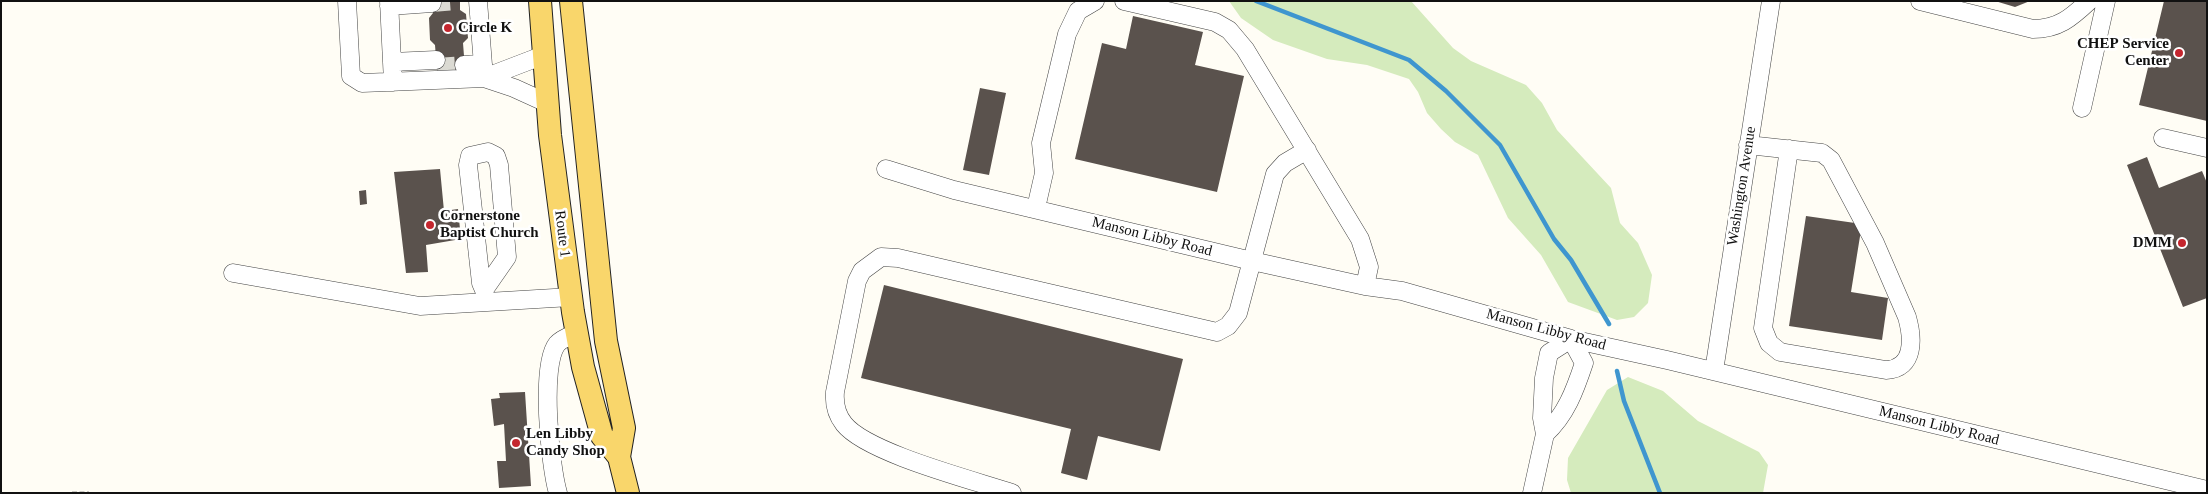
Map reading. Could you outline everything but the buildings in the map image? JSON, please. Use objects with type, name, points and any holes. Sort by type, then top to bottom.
[{"type":"main road","name":"Route 1","points":[[540,1],[563,250],[577,333],[602,436],[619,456]]},
{"type":"main road","name":"Route 1","points":[[571,1],[606,341],[624,428],[619,456],[628,493]]},
{"type":"street","points":[[347,1],[350,76],[362,83],[392,71],[436,63]]},
{"type":"street","points":[[478,1],[483,67]]},
{"type":"street","points":[[1036,208],[1044,173],[1041,143],[1067,34],[1078,11],[1095,1]]},
{"type":"street","points":[[1124,1],[1215,22],[1229,30],[1254,62],[1360,239],[1369,267],[1365,286]]},
{"type":"street","name":"Washington Avenue","points":[[1714,371],[1771,1]]},
{"type":"street","points":[[1920,1],[2033,29],[2061,24],[2089,1]]},
{"type":"street","points":[[2082,108],[2106,1]]},
{"type":"street","points":[[392,71],[389,4],[432,3]]},
{"type":"street","points":[[392,71],[483,67],[544,55]]},
{"type":"street","points":[[464,62],[483,67],[514,88],[548,103]]},
{"type":"street","points":[[2163,138],[2207,148]]},
{"type":"street","points":[[1748,145],[1789,149],[1822,153],[1831,160],[1875,243],[1910,328],[1907,359],[1904,365],[1898,369],[1886,370],[1780,352],[1773,348],[1766,337],[1763,328],[1789,149]]},
{"type":"street","points":[[1012,493],[885,450],[853,432],[844,424],[834,404],[835,392],[857,281],[862,271],[881,257],[898,258],[1213,333],[1228,326],[1238,312],[1275,174],[1285,163],[1307,150]]},
{"type":"street","points":[[488,152],[496,156],[499,165],[507,257],[490,278],[484,297],[476,246],[469,161],[474,153],[488,152]]},
{"type":"street","name":"Manson Libby Road","points":[[886,169],[954,190],[1252,261],[1365,286],[1402,291],[1571,339],[1714,371],[2207,490]]},
{"type":"street","points":[[476,246],[501,266]]},
{"type":"street","points":[[233,273],[404,305],[484,297],[571,297]]},
{"type":"street","points":[[558,493],[549,422],[548,372],[556,346],[564,338],[577,333]]},
{"type":"street","points":[[1532,493],[1545,434],[1542,418],[1544,378],[1549,353],[1571,339],[1584,363],[1576,388],[1559,421],[1545,434]]},
{"type":"path","points":[[72,493],[89,493]]},
{"type":"green space","points":[[1229,1],[1411,1],[1453,48],[1471,61],[1526,85],[1542,103],[1557,130],[1611,188],[1620,223],[1638,243],[1652,275],[1648,303],[1634,317],[1617,320],[1568,302],[1541,255],[1508,218],[1478,155],[1455,142],[1441,129],[1427,113],[1418,92],[1409,79],[1367,65],[1327,59],[1273,40],[1241,18]]},
{"type":"green space","points":[[1628,377],[1663,391],[1698,421],[1759,452],[1768,465],[1763,493],[1571,493],[1567,480],[1568,458],[1607,390]]},
{"type":"waterway","points":[[1256,1],[1409,60],[1446,91],[1500,145],[1554,239],[1571,260],[1609,324]]},
{"type":"waterway","points":[[1617,371],[1624,401],[1660,493]]},
{"type":"tunnel","points":[[432,3],[457,1]]},
{"type":"tunnel","points":[[437,67],[464,65]]},
{"type":"place","name":"Circle K","points":[[448,28]]},
{"type":"place","name":"CHEP Service Center","points":[[2179,53]]},
{"type":"place","name":"Cornerstone Baptist Church","points":[[430,225]]},
{"type":"place","name":"DMM","points":[[2182,243]]},
{"type":"place","name":"Len Libby Candy Shop","points":[[516,443]]}]
